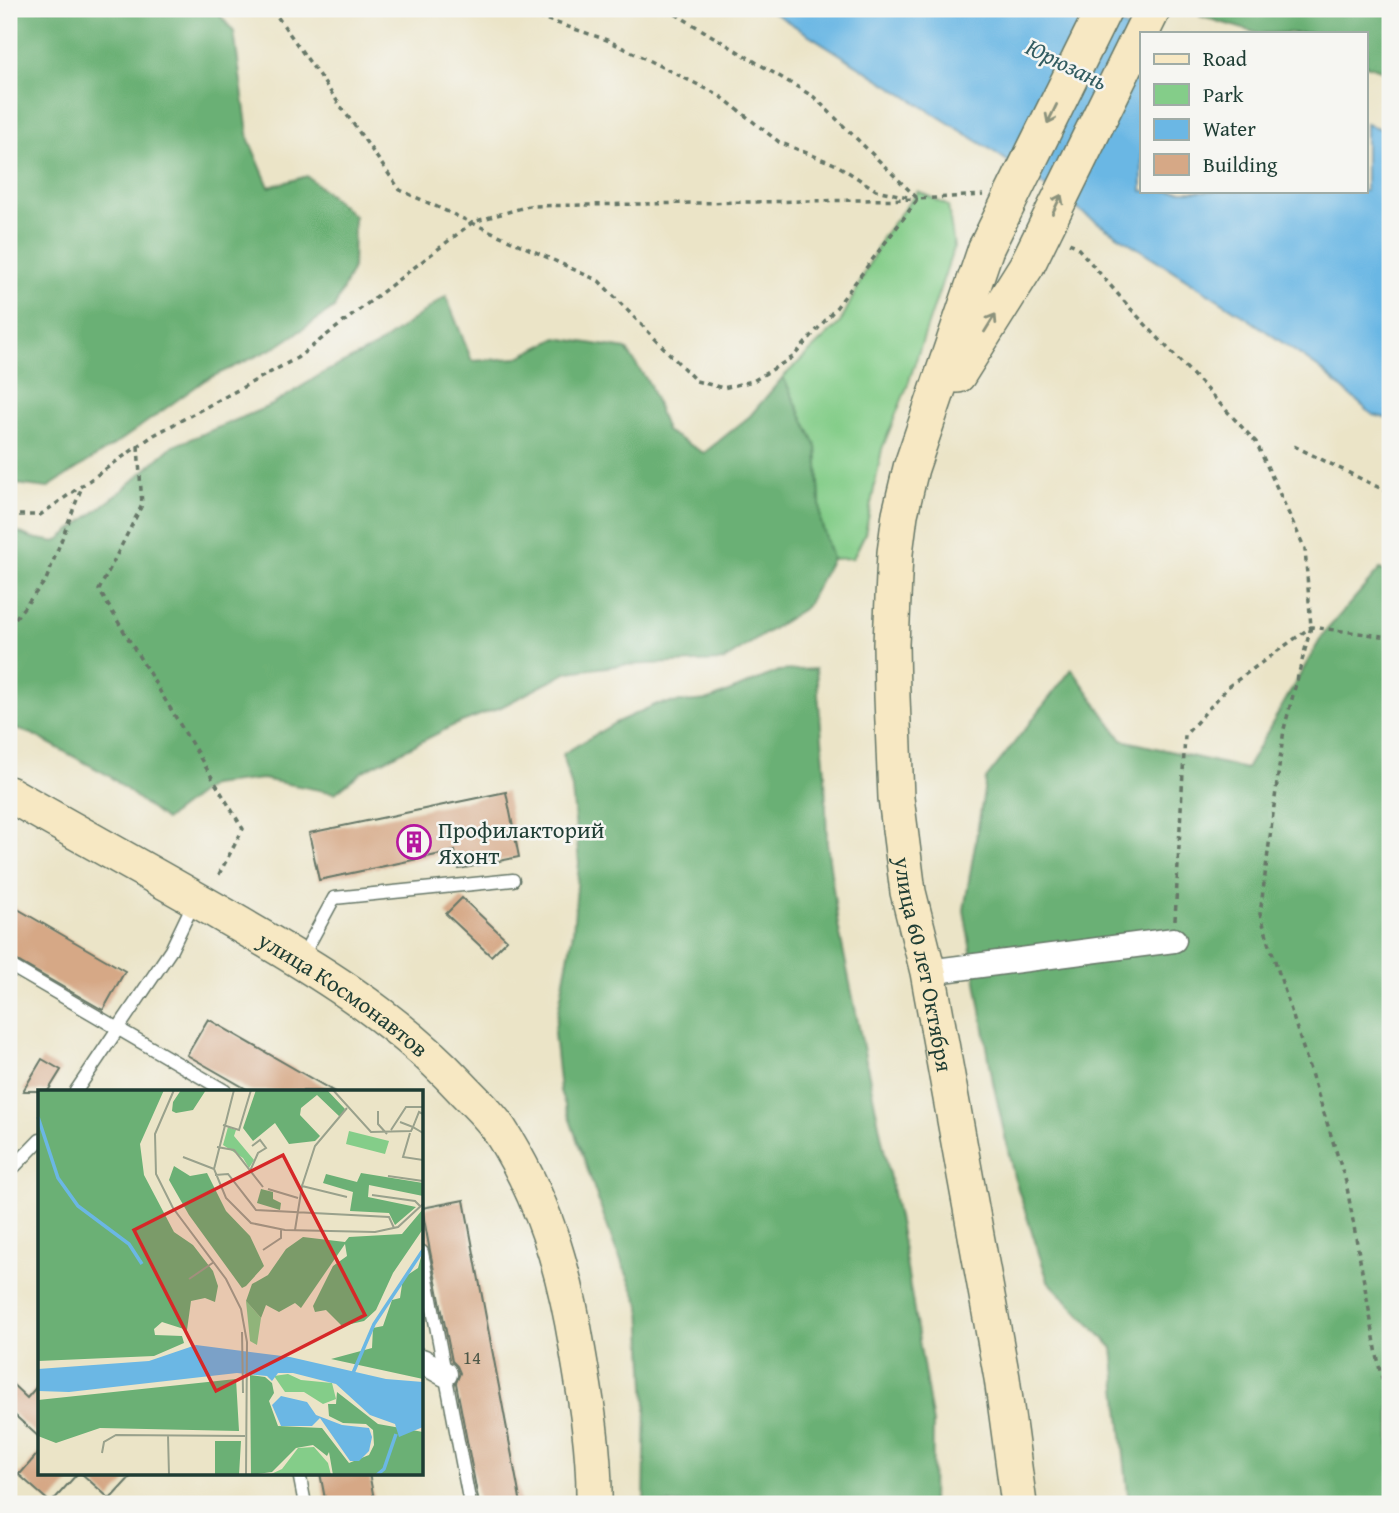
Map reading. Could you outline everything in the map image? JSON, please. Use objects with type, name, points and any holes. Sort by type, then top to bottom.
[{"type":"main road","points":[[928,422],[986,248],[1104,9]]},
{"type":"main road","points":[[1142,32],[1153,9]]},
{"type":"main road","points":[[928,422],[1027,265],[1140,35]]},
{"type":"main road","name":"улица 60 лет Октября","points":[[928,422],[911,468],[900,514],[895,553],[891,644],[896,798],[908,892],[928,972],[1002,1378],[1019,1504]]},
{"type":"main road","name":"улица Космонавтов","points":[[9,794],[196,899],[378,1011],[440,1064],[497,1126],[525,1171],[554,1241],[571,1311],[588,1406],[595,1475],[594,1504]]},
{"type":"street","points":[[928,972],[1174,940]]},
{"type":"street","points":[[424,1363],[445,1374]]},
{"type":"lane","points":[[300,961],[334,898],[513,880]]},
{"type":"lane","points":[[77,1090],[171,950],[196,899]]},
{"type":"lane","points":[[9,965],[223,1090]]},
{"type":"lane","points":[[9,1172],[38,1142]]},
{"type":"lane","points":[[424,1263],[470,1504]]},
{"type":"lane","points":[[299,1474],[305,1504]]},
{"type":"path","points":[[272,9],[400,190],[599,281],[696,381],[723,388],[753,381],[793,357],[836,308],[918,199]]},
{"type":"path","points":[[498,9],[548,20],[607,40],[719,95],[779,142],[837,164],[876,190],[918,199]]},
{"type":"path","points":[[667,9],[814,97],[918,199]]},
{"type":"path","points":[[9,515],[40,515],[154,435],[296,358],[473,222],[529,206],[918,199],[981,194],[993,201]]},
{"type":"path","points":[[1064,240],[1076,246],[1130,308],[1256,442],[1304,549],[1311,628],[1284,729],[1260,914],[1346,1182],[1380,1371],[1390,1407]]},
{"type":"path","points":[[138,446],[142,505],[99,590],[243,829],[214,883],[196,899]]},
{"type":"path","points":[[1294,446],[1390,493]]},
{"type":"path","points":[[9,626],[46,580],[83,484]]},
{"type":"path","points":[[1174,940],[1185,735],[1229,686],[1311,628],[1390,637]]},
{"type":"green space","points":[[9,9],[215,9],[234,32],[249,140],[269,187],[307,176],[354,216],[353,268],[334,308],[278,346],[205,380],[123,439],[47,488],[9,483]]},
{"type":"green space","points":[[1203,9],[1390,9],[1390,73],[1368,66],[1368,32],[1254,32],[1200,16]]},
{"type":"green space","points":[[918,191],[948,206],[954,247],[907,387],[882,449],[865,534],[853,558],[832,559],[821,522],[817,447],[783,377],[840,323],[883,236]]},
{"type":"green space","points":[[446,296],[472,361],[517,358],[557,338],[626,349],[650,385],[666,431],[704,453],[750,416],[783,377],[817,447],[821,522],[832,559],[806,607],[723,661],[622,665],[568,672],[501,707],[454,725],[363,771],[335,793],[262,779],[211,785],[165,820],[108,775],[34,735],[9,726],[9,528],[32,538],[56,542],[118,494],[171,447],[272,405],[323,373],[375,347]]},
{"type":"green space","points":[[1380,569],[1390,574],[1390,1504],[1129,1504],[1113,1348],[1048,1281],[1014,1177],[993,1082],[964,910],[986,779],[1072,669],[1122,740],[1246,769],[1324,633]]},
{"type":"green space","points":[[816,669],[825,774],[827,844],[838,925],[900,1227],[933,1424],[932,1504],[644,1504],[646,1406],[641,1307],[614,1245],[560,1091],[554,1033],[573,932],[579,863],[572,789],[563,754],[615,723],[657,704],[709,700],[779,671]]},
{"type":"water","name":"Юрюзань","points":[[768,9],[1093,9],[1140,36],[1140,192],[1368,192],[1368,125],[1390,132],[1390,419],[1373,415],[1319,368],[990,149]]},
{"type":"building","name":"Профилакторий Яхонт","points":[[506,792],[519,857],[459,869],[455,851],[319,880],[309,833]]},
{"type":"building","points":[[462,898],[507,940],[491,956],[446,914]]},
{"type":"building","points":[[9,904],[125,971],[103,1010],[9,956]]},
{"type":"building","points":[[208,1019],[331,1090],[248,1090],[187,1055]]},
{"type":"building","points":[[42,1059],[61,1070],[49,1090],[23,1091]]},
{"type":"building","points":[[464,1200],[521,1504],[479,1504],[456,1383],[460,1373],[452,1361],[424,1208]]},
{"type":"building","points":[[9,1381],[27,1398],[38,1385],[38,1436],[9,1410]]},
{"type":"building","points":[[38,1453],[38,1474],[77,1474],[51,1503],[17,1473],[21,1473]]},
{"type":"building","points":[[82,1474],[133,1474],[110,1499]]},
{"type":"building","points":[[320,1474],[369,1474],[375,1504],[326,1504]]},
{"type":"place","name":"Профилакторий Яхонт","points":[[414,842]]}]
